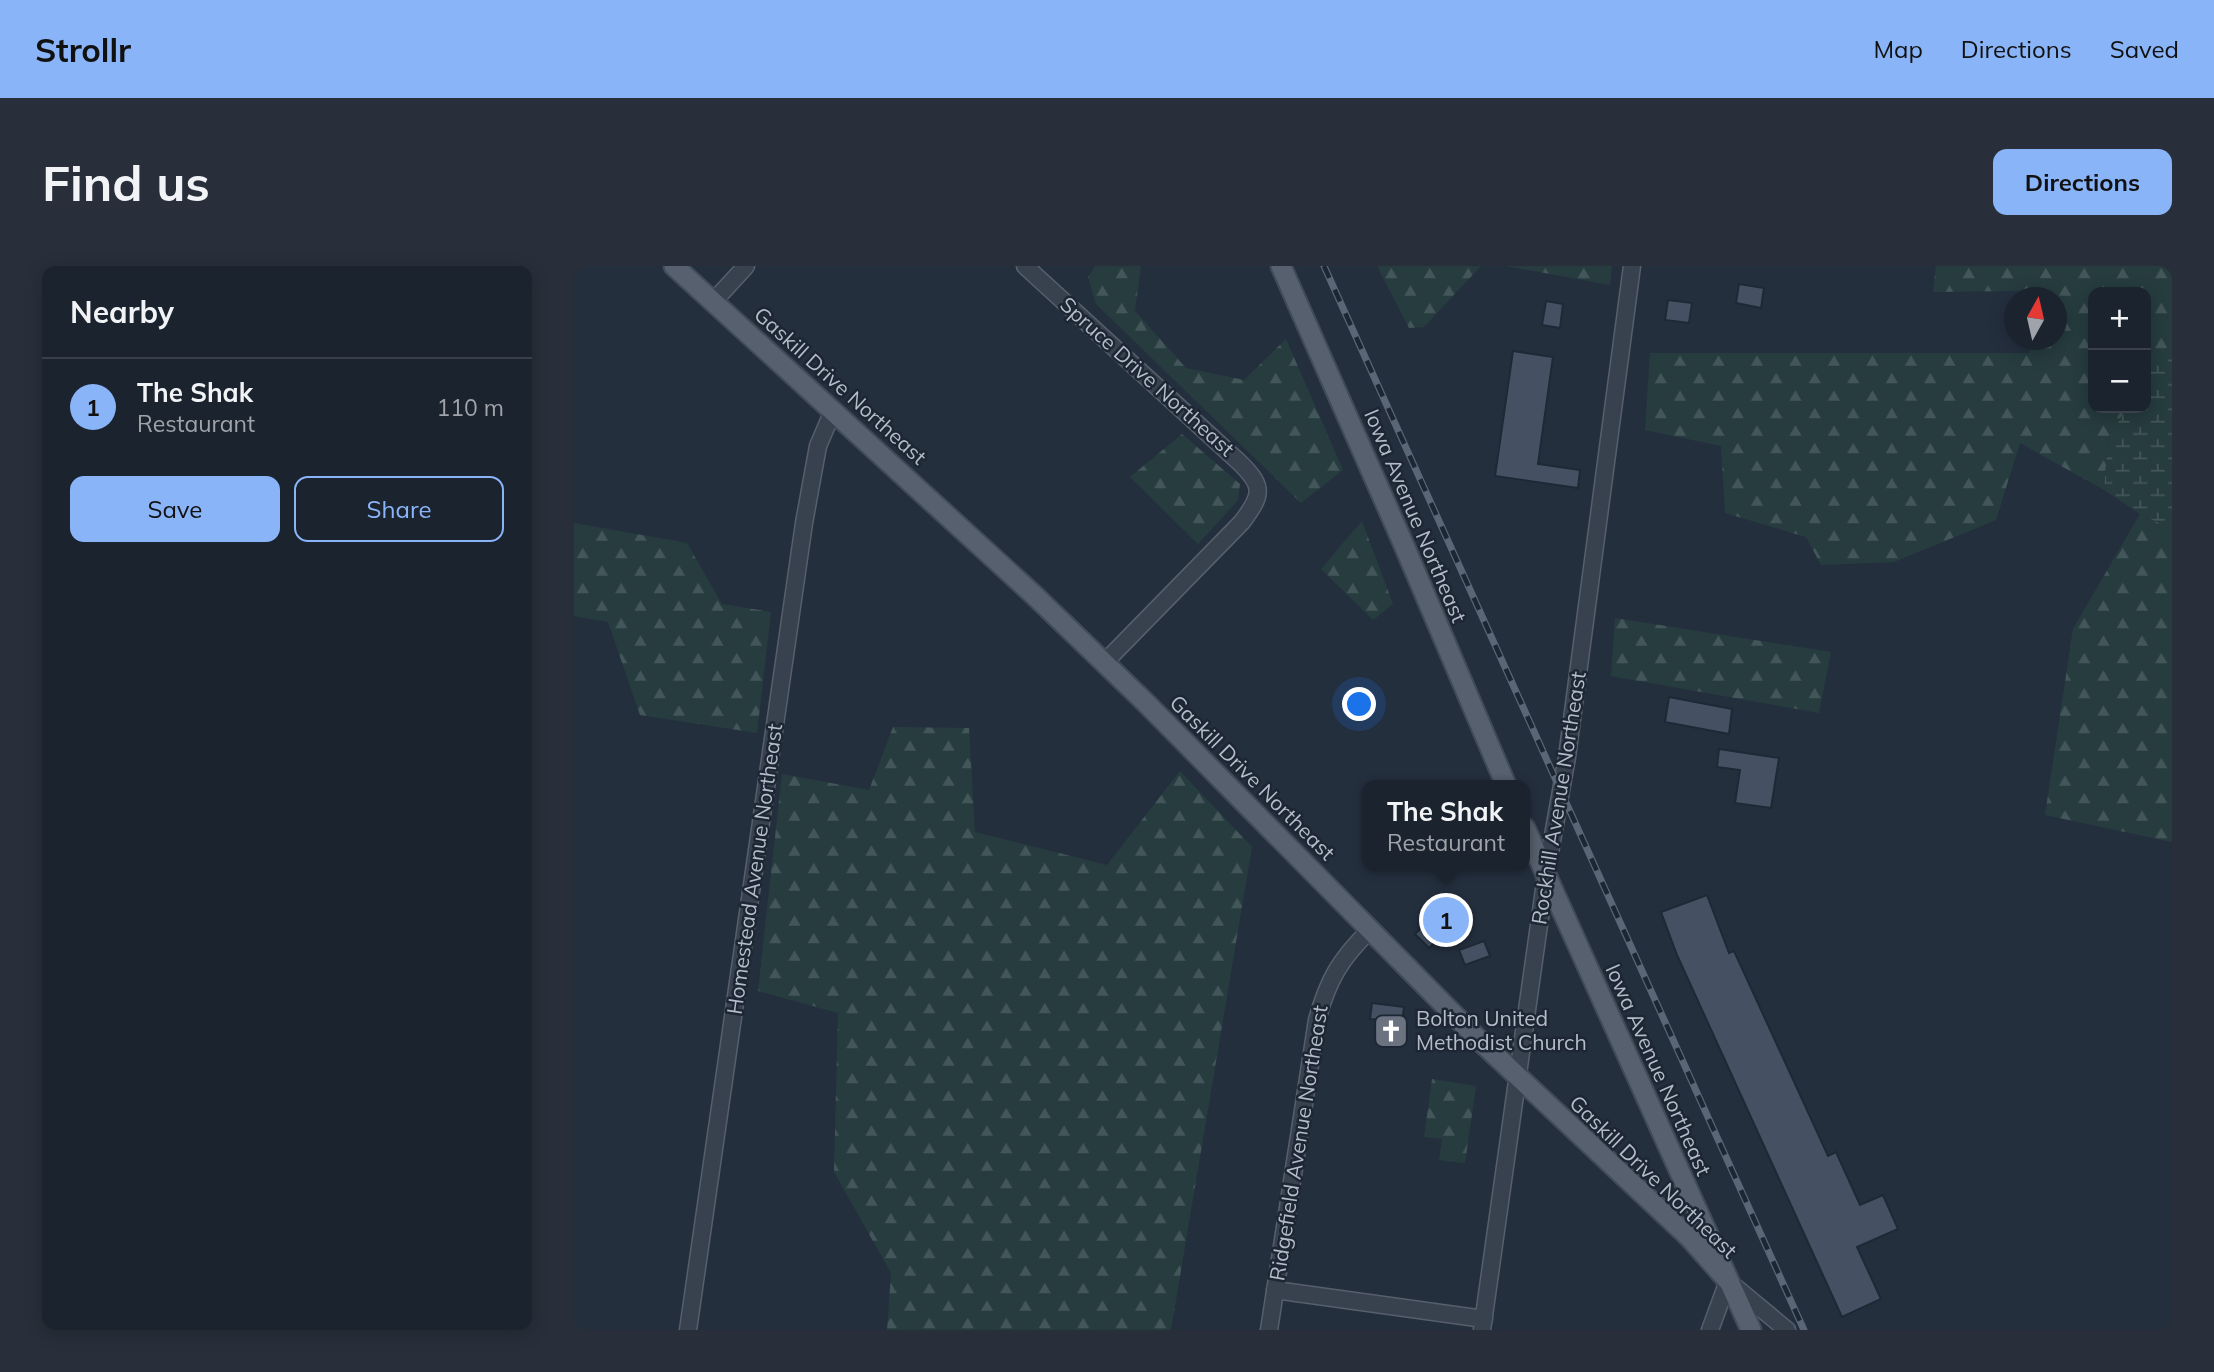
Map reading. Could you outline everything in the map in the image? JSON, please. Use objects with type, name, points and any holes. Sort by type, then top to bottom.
[{"type":"main road","name":"Gaskill Drive Northeast","points":[[674,266],[995,558],[1104,663],[1517,1077],[1689,1237],[1728,1281]]},
{"type":"main road","name":"Iowa Avenue Northeast","points":[[1280,266],[1403,542],[1504,780]]},
{"type":"main road","name":"Iowa Avenue Northeast","points":[[1530,839],[1751,1330]]},
{"type":"street","points":[[713,302],[746,266]]},
{"type":"street","name":"Spruce Drive Northeast","points":[[1025,266],[1240,462],[1252,474],[1258,486],[1256,502],[1242,522],[1104,663]]},
{"type":"street","name":"Rockhill Avenue Northeast","points":[[1483,1324],[1546,875],[1567,757],[1632,266]]},
{"type":"street","name":"Homestead Avenue Northeast","points":[[688,1330],[804,523],[818,446],[833,411]]},
{"type":"street","name":"Ridgefield Avenue Northeast","points":[[1269,1330],[1317,1020],[1325,989],[1335,970],[1370,929]]},
{"type":"street","points":[[1710,1330],[1728,1281]]},
{"type":"street","name":"Gaskill Drive Northeast","points":[[1728,1281],[1787,1330]]},
{"type":"street","points":[[1275,1290],[1483,1324]]},
{"type":"green space","points":[[1095,266],[1141,266],[1135,311],[1186,368],[1244,380],[1286,339],[1343,470],[1301,503],[1096,304],[1088,277]]},
{"type":"green space","points":[[1377,266],[1481,266],[1424,327],[1409,328]]},
{"type":"green space","points":[[1506,266],[1612,266],[1610,285]]},
{"type":"green space","points":[[1936,266],[2172,266],[2172,346],[2154,353],[2151,359],[2151,287],[2088,287],[2088,413],[2123,413],[2108,441],[2104,490],[2020,443],[1996,520],[1894,562],[1821,565],[1806,537],[1725,513],[1721,446],[1645,430],[1650,353],[2030,353],[2030,350],[2067,350],[2067,287],[2004,287],[2004,291],[1933,292]]},
{"type":"green space","points":[[2172,346],[2172,529],[2140,514],[2104,490],[2108,441],[2123,413],[2151,413],[2151,359],[2154,353]]},
{"type":"green space","points":[[1182,434],[1240,484],[1238,500],[1198,544],[1130,477]]},
{"type":"green space","points":[[2140,514],[2172,529],[2172,842],[2045,815],[2073,629]]},
{"type":"green space","points":[[1362,521],[1393,604],[1373,620],[1321,569]]},
{"type":"green space","points":[[574,523],[687,543],[722,604],[771,612],[757,733],[640,715],[608,622],[574,616]]},
{"type":"green space","points":[[1615,618],[1831,652],[1819,713],[1611,676]]},
{"type":"green space","points":[[893,727],[969,728],[975,832],[1107,865],[1180,771],[1252,847],[1171,1330],[887,1330],[891,1273],[834,1172],[838,1013],[758,991],[782,774],[869,790]]},
{"type":"green space","points":[[1432,1079],[1476,1086],[1465,1163],[1439,1160],[1442,1139],[1424,1137]]},
{"type":"building","points":[[1739,284],[1764,288],[1761,308],[1736,303]]},
{"type":"building","points":[[1668,300],[1692,303],[1689,323],[1665,320]]},
{"type":"building","points":[[1546,301],[1563,304],[1560,328],[1542,325]]},
{"type":"building","points":[[1513,351],[1553,357],[1538,464],[1580,470],[1578,488],[1495,476]]},
{"type":"building","points":[[1669,697],[1732,709],[1729,734],[1665,722]]},
{"type":"building","points":[[1719,749],[1779,758],[1771,808],[1735,803],[1740,770],[1717,767]]},
{"type":"building","points":[[1707,895],[1729,953],[1734,951],[1828,1156],[1836,1152],[1860,1205],[1883,1195],[1898,1229],[1857,1247],[1881,1299],[1842,1317],[1677,955],[1661,912]]},
{"type":"building","points":[[1442,908],[1456,922],[1429,948],[1415,934]]},
{"type":"building","points":[[1484,941],[1490,956],[1465,965],[1459,950]]},
{"type":"building","name":"Bolton United Methodist Church","points":[[1372,1003],[1404,1007],[1399,1044],[1381,1042],[1384,1020],[1370,1019]]},
{"type":"railway","points":[[1324,266],[1804,1330]]},
{"type":"place","name":"The Shak","points":[[1446,920]]},
{"type":"place","name":"Bolton United Methodist Church","points":[[1391,1031]]}]
